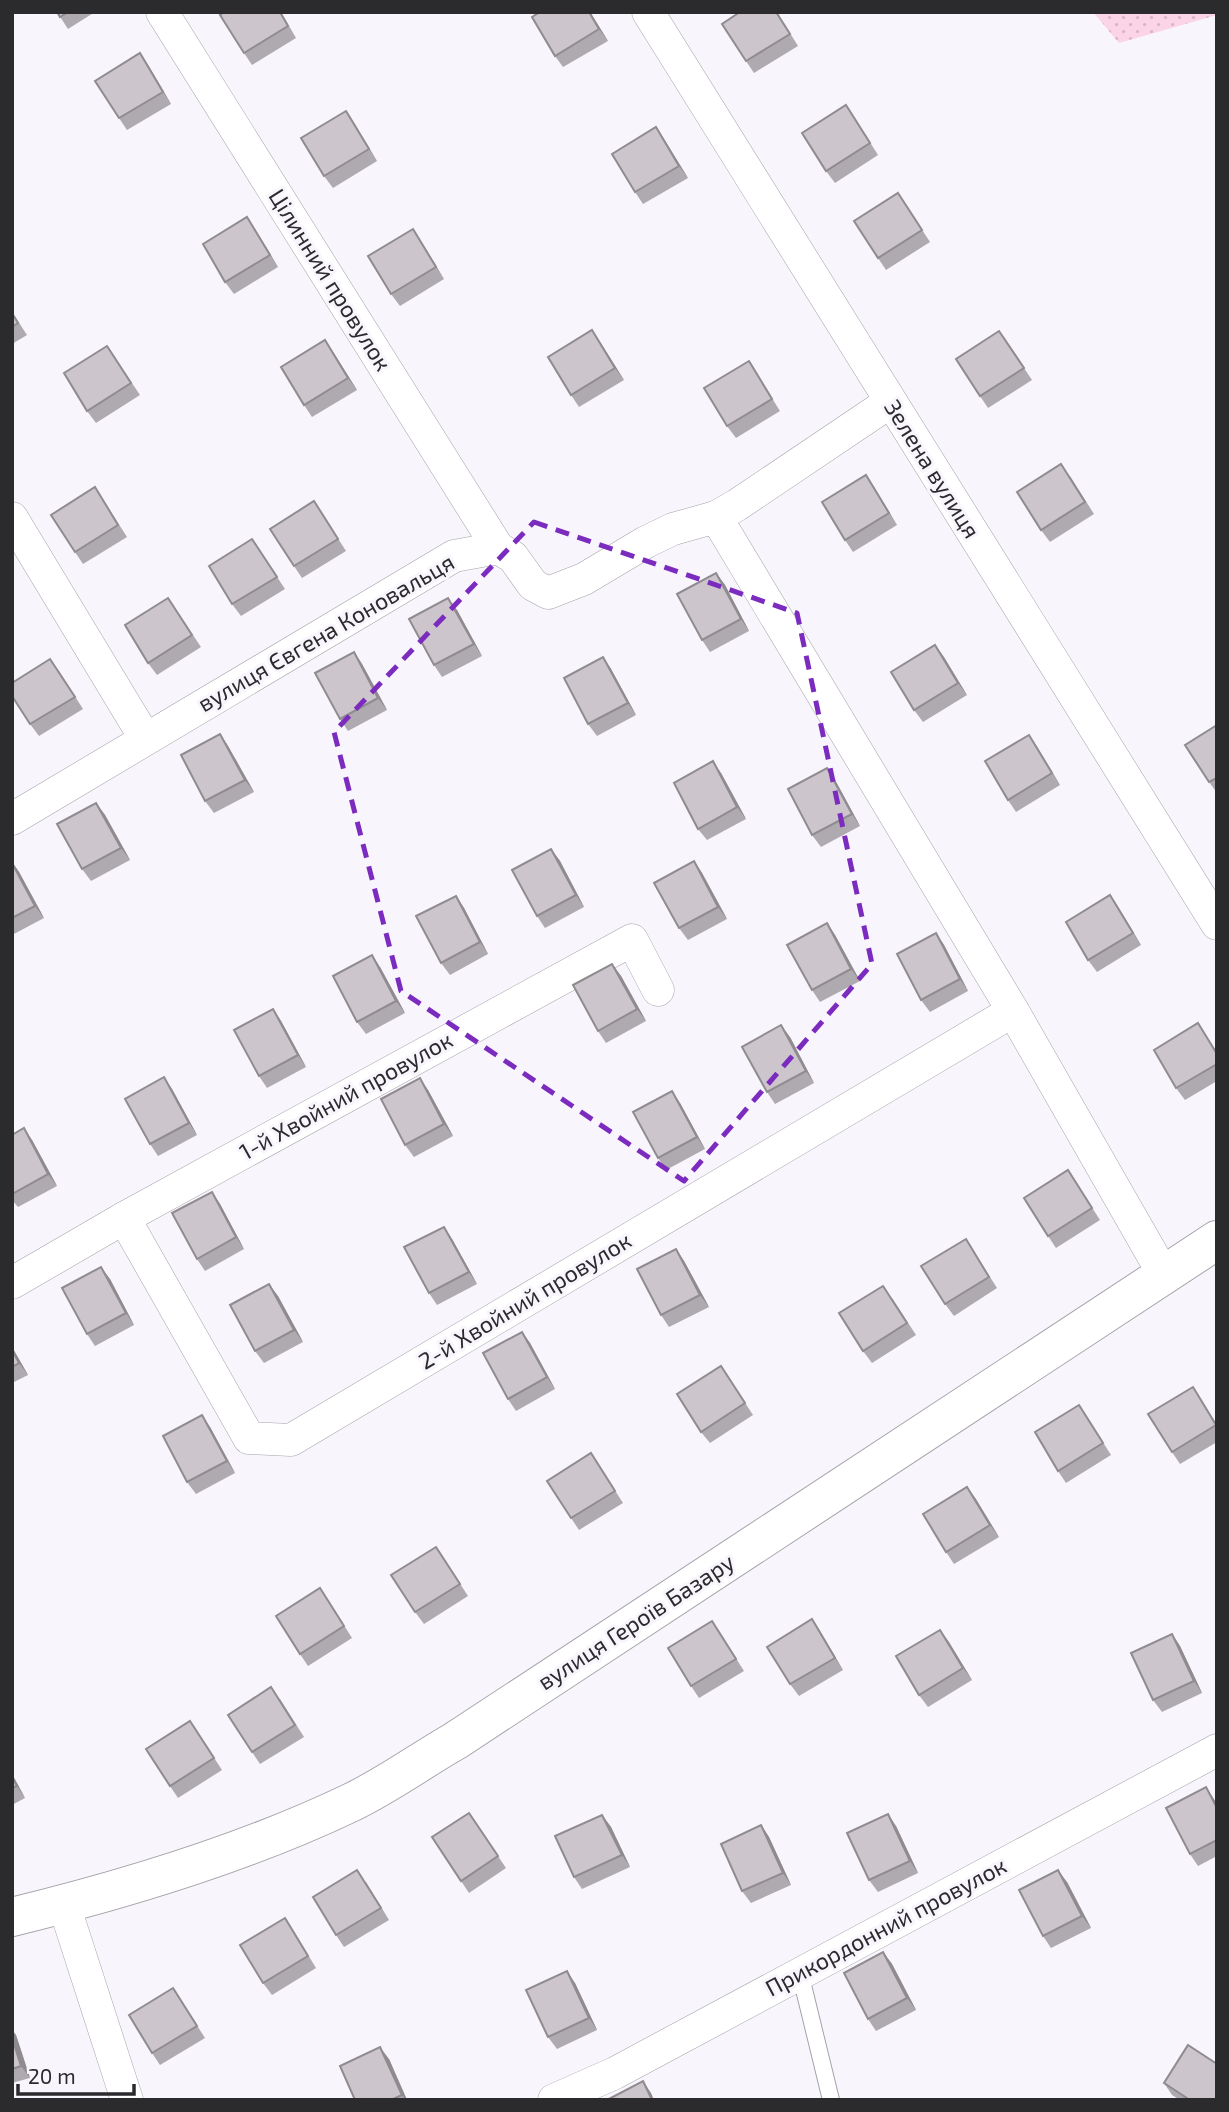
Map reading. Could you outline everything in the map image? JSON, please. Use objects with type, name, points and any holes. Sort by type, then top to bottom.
[{"type":"main road","name":"вулиця Героїв Базару","points":[[12,1917],[64,1905],[227,1855],[352,1802],[467,1733],[1217,1240]]},
{"type":"street","name":"Цілинний провулок","points":[[162,12],[498,548]]},
{"type":"street","name":"Зелена вулиця","points":[[648,12],[1217,924]]},
{"type":"street","points":[[498,548],[513,557],[533,585],[548,593],[584,579],[646,542],[673,530],[716,517],[890,402]]},
{"type":"street","points":[[716,517],[1013,1011],[1164,1275]]},
{"type":"street","points":[[12,518],[145,738]]},
{"type":"street","name":"вулиця Євгена Коновальця","points":[[12,819],[454,556],[498,548]]},
{"type":"street","name":"1-й Хвойний провулок","points":[[12,1283],[124,1218],[632,940],[658,990]]},
{"type":"street","name":"2-й Хвойний провулок","points":[[124,1218],[249,1438],[291,1440],[1013,1011]]},
{"type":"street","name":"Прикордонний провулок","points":[[554,2100],[615,2073],[1217,1750]]},
{"type":"street","points":[[64,1905],[127,2100]]},
{"type":"lane","points":[[800,1973],[831,2100]]},
{"type":"highlighted area","points":[[534,522],[797,613],[872,964],[684,1181],[401,991],[334,732]]},
{"type":"shaded area","points":[[1093,12],[1217,12],[1217,15],[1119,43]]},
{"type":"building","points":[[224,12],[280,12],[288,26],[244,53],[220,15]]},
{"type":"building","points":[[540,12],[589,12],[599,29],[555,56],[532,17]]},
{"type":"building","points":[[740,12],[776,12],[790,34],[746,61],[722,24]]},
{"type":"building","points":[[140,53],[163,92],[119,118],[95,81]]},
{"type":"building","points":[[846,105],[870,143],[826,171],[802,133]]},
{"type":"building","points":[[346,111],[369,149],[324,176],[301,138]]},
{"type":"building","points":[[656,127],[679,166],[635,192],[612,154]]},
{"type":"building","points":[[898,193],[922,230],[878,258],[854,221]]},
{"type":"building","points":[[247,217],[270,255],[225,282],[203,244]]},
{"type":"building","points":[[413,229],[436,267],[391,294],[368,256]]},
{"type":"building","points":[[12,313],[18,323],[12,327]]},
{"type":"building","points":[[592,330],[615,368],[571,395],[548,357]]},
{"type":"building","points":[[999,331],[1024,368],[980,396],[956,359]]},
{"type":"building","points":[[325,340],[348,378],[304,405],[281,367]]},
{"type":"building","points":[[107,346],[131,383],[87,411],[64,373]]},
{"type":"building","points":[[749,361],[772,399],[727,426],[704,388]]},
{"type":"building","points":[[1061,464],[1085,502],[1041,530],[1017,492]]},
{"type":"building","points":[[866,475],[889,513],[845,540],[822,502]]},
{"type":"building","points":[[95,487],[118,525],[75,552],[51,515]]},
{"type":"building","points":[[314,501],[338,539],[294,566],[270,529]]},
{"type":"building","points":[[252,539],[277,577],[232,604],[209,566]]},
{"type":"building","points":[[716,573],[741,619],[702,640],[677,594]]},
{"type":"building","points":[[168,598],[192,635],[148,663],[125,625]]},
{"type":"building","points":[[448,598],[474,644],[434,665],[409,619]]},
{"type":"building","points":[[935,645],[958,683],[914,710],[891,672]]},
{"type":"building","points":[[354,652],[378,698],[340,719],[315,673]]},
{"type":"building","points":[[603,657],[628,703],[588,724],[564,678]]},
{"type":"building","points":[[50,659],[75,697],[30,724],[12,696],[12,683]]},
{"type":"building","points":[[1217,725],[1217,778],[1209,782],[1185,745]]},
{"type":"building","points":[[220,734],[245,780],[205,801],[181,755]]},
{"type":"building","points":[[1029,735],[1052,773],[1008,800],[985,761]]},
{"type":"building","points":[[713,761],[737,807],[698,829],[674,783]]},
{"type":"building","points":[[827,768],[852,814],[812,835],[788,789]]},
{"type":"building","points":[[96,803],[121,848],[82,869],[57,824]]},
{"type":"building","points":[[551,849],[576,895],[537,916],[512,870]]},
{"type":"building","points":[[694,861],[718,907],[679,928],[654,883]]},
{"type":"building","points":[[12,863],[35,906],[12,918]]},
{"type":"building","points":[[1110,895],[1133,933],[1088,960],[1066,922]]},
{"type":"building","points":[[456,896],[480,942],[441,963],[416,916]]},
{"type":"building","points":[[827,923],[851,969],[812,990],[787,945]]},
{"type":"building","points":[[936,933],[960,979],[921,1000],[897,954]]},
{"type":"building","points":[[372,955],[396,1001],[357,1022],[333,976]]},
{"type":"building","points":[[612,964],[637,1009],[598,1031],[573,985]]},
{"type":"building","points":[[273,1009],[298,1055],[259,1076],[234,1030]]},
{"type":"building","points":[[1198,1023],[1217,1054],[1217,1064],[1176,1088],[1154,1050]]},
{"type":"building","points":[[781,1025],[806,1071],[767,1092],[742,1047]]},
{"type":"building","points":[[164,1077],[189,1123],[150,1144],[125,1099]]},
{"type":"building","points":[[420,1078],[444,1124],[405,1145],[381,1099]]},
{"type":"building","points":[[672,1091],[697,1137],[658,1158],[633,1112]]},
{"type":"building","points":[[24,1128],[48,1174],[12,1194],[12,1135]]},
{"type":"building","points":[[1068,1170],[1092,1208],[1048,1236],[1024,1198]]},
{"type":"building","points":[[212,1192],[236,1237],[197,1259],[172,1213]]},
{"type":"building","points":[[444,1227],[469,1272],[429,1293],[404,1247]]},
{"type":"building","points":[[966,1239],[989,1277],[945,1304],[921,1266]]},
{"type":"building","points":[[676,1249],[700,1295],[661,1315],[637,1269]]},
{"type":"building","points":[[101,1267],[126,1313],[87,1334],[62,1288]]},
{"type":"building","points":[[269,1284],[294,1330],[255,1351],[230,1305]]},
{"type":"building","points":[[883,1286],[907,1323],[863,1351],[839,1313]]},
{"type":"building","points":[[522,1332],[547,1377],[508,1399],[483,1353]]},
{"type":"building","points":[[12,1350],[19,1363],[12,1367]]},
{"type":"building","points":[[721,1366],[745,1403],[701,1432],[677,1394]]},
{"type":"building","points":[[1193,1387],[1216,1425],[1172,1452],[1148,1414]]},
{"type":"building","points":[[1079,1405],[1103,1443],[1058,1471],[1035,1432]]},
{"type":"building","points":[[202,1415],[227,1461],[187,1482],[163,1436]]},
{"type":"building","points":[[591,1453],[615,1491],[571,1518],[547,1481]]},
{"type":"building","points":[[967,1487],[990,1525],[946,1552],[923,1514]]},
{"type":"building","points":[[436,1547],[460,1584],[415,1612],[391,1575]]},
{"type":"building","points":[[320,1588],[344,1626],[300,1654],[276,1616]]},
{"type":"building","points":[[812,1619],[835,1658],[790,1684],[767,1647]]},
{"type":"building","points":[[712,1621],[736,1659],[691,1686],[668,1648]]},
{"type":"building","points":[[940,1630],[963,1668],[919,1695],[896,1656]]},
{"type":"building","points":[[1172,1634],[1194,1681],[1153,1700],[1131,1653]]},
{"type":"building","points":[[271,1687],[295,1725],[252,1752],[228,1715]]},
{"type":"building","points":[[190,1721],[214,1758],[170,1786],[146,1749]]},
{"type":"building","points":[[1206,1787],[1217,1808],[1217,1840],[1190,1854],[1166,1808]]},
{"type":"building","points":[[469,1813],[498,1856],[461,1881],[432,1837]]},
{"type":"building","points":[[888,1814],[910,1861],[869,1880],[847,1833]]},
{"type":"building","points":[[602,1815],[622,1855],[574,1877],[555,1836]]},
{"type":"building","points":[[761,1825],[783,1873],[742,1891],[721,1844]]},
{"type":"building","points":[[357,1870],[381,1908],[336,1935],[313,1897]]},
{"type":"building","points":[[1058,1870],[1082,1916],[1043,1936],[1019,1890]]},
{"type":"building","points":[[285,1918],[308,1956],[263,1983],[240,1945]]},
{"type":"building","points":[[883,1952],[907,1998],[868,2019],[844,1973]]},
{"type":"building","points":[[567,1971],[589,2018],[548,2037],[526,1990]]},
{"type":"building","points":[[173,1988],[197,2026],[152,2053],[129,2015]]},
{"type":"building","points":[[12,2038],[21,2066],[12,2069]]},
{"type":"building","points":[[1188,2045],[1217,2064],[1215,2100],[1190,2100],[1164,2083]]},
{"type":"building","points":[[380,2047],[402,2095],[391,2100],[355,2100],[340,2066]]},
{"type":"building","points":[[643,2081],[652,2100],[607,2100]]}]
